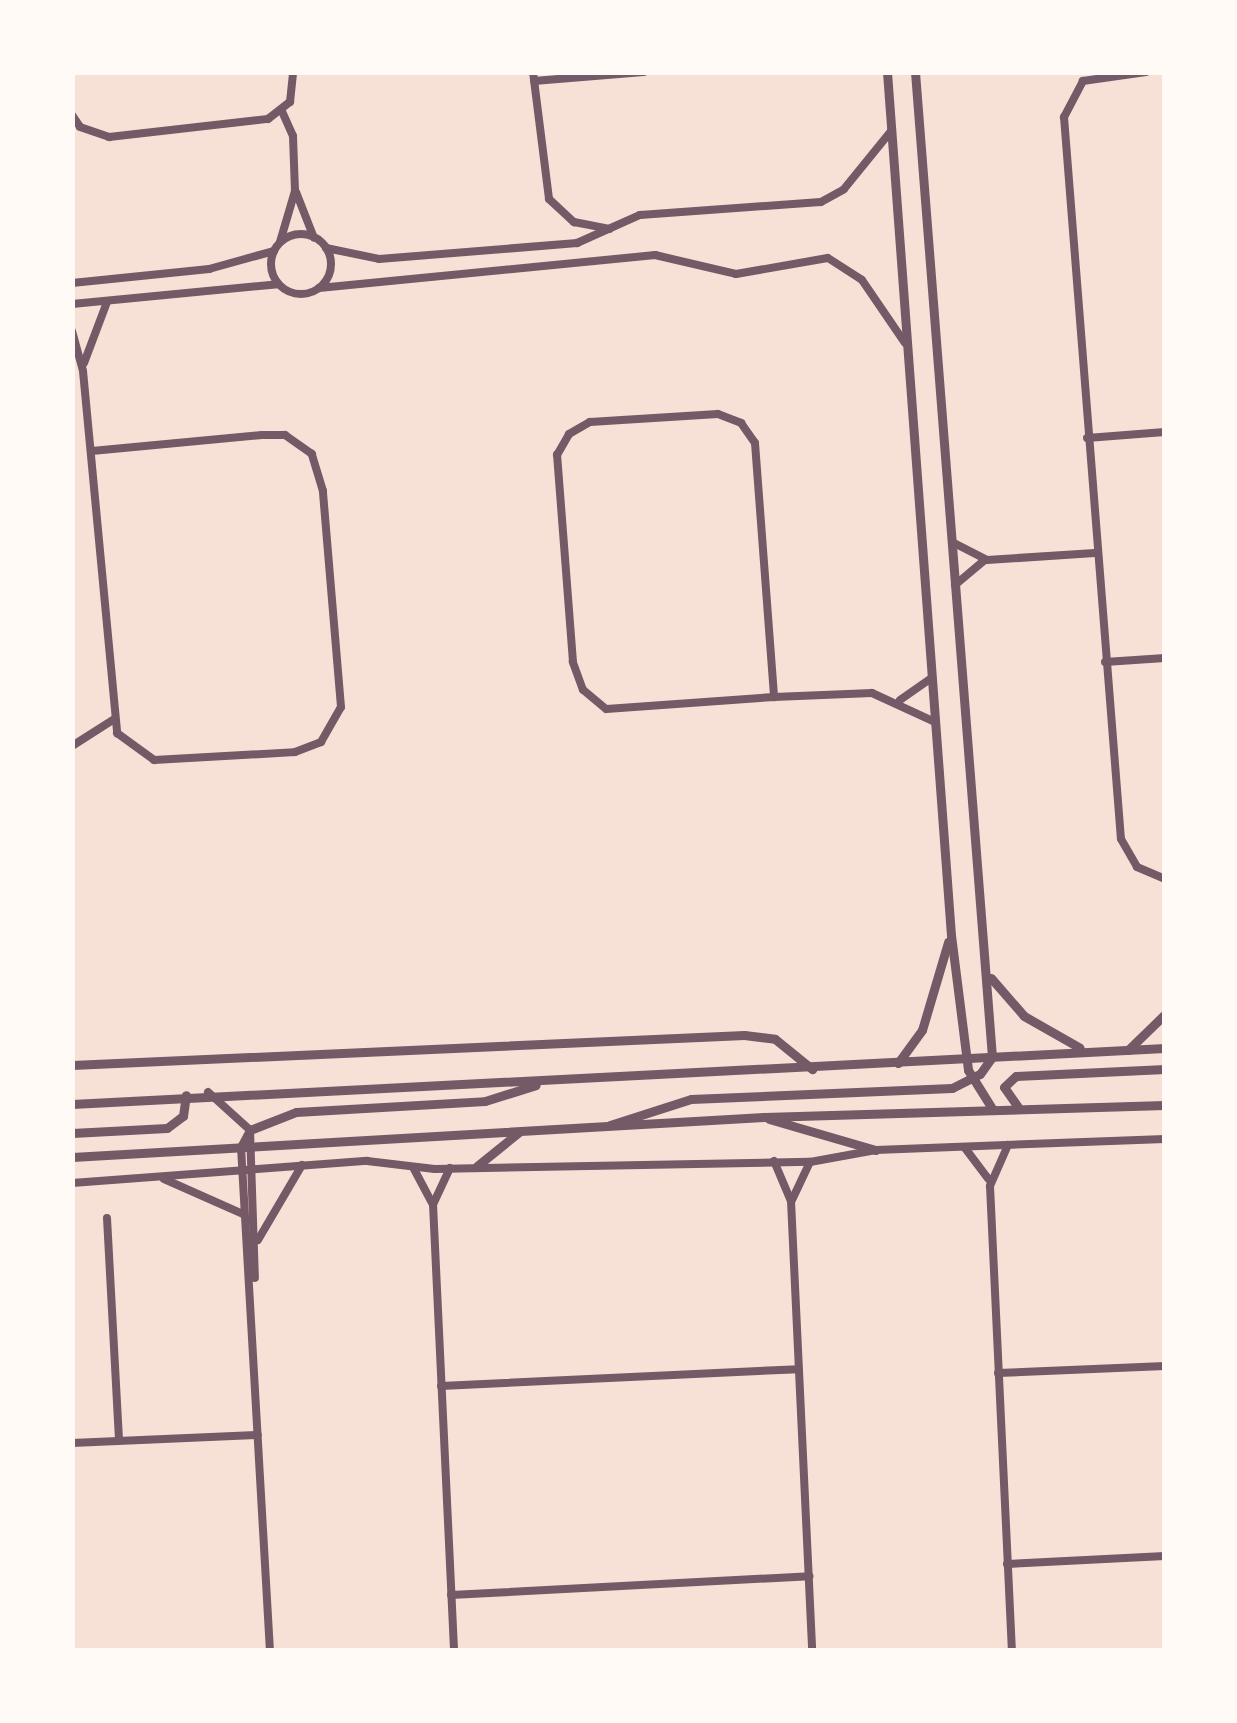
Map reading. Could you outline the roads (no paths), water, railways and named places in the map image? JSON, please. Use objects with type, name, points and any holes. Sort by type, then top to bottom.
[{"type":"street","points":[[278,284],[277,248],[295,191],[293,136],[282,111],[292,72]]},
{"type":"street","points":[[610,229],[574,222],[549,199],[533,76],[644,72]]},
{"type":"street","points":[[887,72],[951,935],[971,1081],[993,1110]]},
{"type":"street","points":[[610,1125],[692,1099],[942,1089],[971,1081],[992,1057],[915,72]]},
{"type":"street","points":[[1146,72],[1092,77],[1065,105],[1095,554],[1121,839],[1137,866],[1165,879]]},
{"type":"street","points":[[72,115],[80,128],[110,137],[282,111]]},
{"type":"street","points":[[295,191],[314,238],[326,248],[379,259],[578,243],[640,215],[831,199],[892,129]]},
{"type":"street","points":[[72,283],[209,269],[314,238]]},
{"type":"street","points":[[319,288],[329,274],[326,248]]},
{"type":"street","points":[[72,304],[278,284],[302,294],[319,288],[641,256],[750,274],[827,258],[862,280],[909,350]]},
{"type":"street","points":[[83,370],[106,302]]},
{"type":"street","points":[[72,331],[83,370],[92,451],[113,720],[127,746],[154,760],[308,749],[338,721],[320,467],[301,442],[262,434],[92,451]]},
{"type":"street","points":[[774,697],[749,432],[718,414],[578,427],[562,444],[556,468],[573,662],[583,690],[620,712],[863,692],[899,700],[935,722]]},
{"type":"street","points":[[1087,438],[1165,432]]},
{"type":"street","points":[[952,542],[987,560],[1095,554]]},
{"type":"street","points":[[955,585],[987,560]]},
{"type":"street","points":[[1105,662],[1165,658]]},
{"type":"street","points":[[899,700],[932,678]]},
{"type":"street","points":[[72,746],[113,720]]},
{"type":"street","points":[[943,792],[973,789]]},
{"type":"street","points":[[898,1063],[922,1030],[951,935]]},
{"type":"street","points":[[988,973],[1039,1028],[1089,1051]]},
{"type":"street","points":[[1128,1050],[1165,1014]]},
{"type":"street","points":[[72,1065],[744,1034],[790,1046],[812,1069]]},
{"type":"street","points":[[72,1103],[208,1092],[541,1082],[1165,1048]]},
{"type":"street","points":[[1019,1108],[1004,1093],[1016,1076],[1165,1069]]},
{"type":"street","points":[[250,1130],[296,1112],[485,1101],[541,1082]]},
{"type":"street","points":[[208,1092],[250,1130]]},
{"type":"street","points":[[72,1133],[167,1128],[183,1115],[186,1095]]},
{"type":"street","points":[[72,1157],[764,1117],[1165,1105]]},
{"type":"street","points":[[764,1117],[876,1150]]},
{"type":"street","points":[[250,1130],[241,1170],[254,1280],[270,1651]]},
{"type":"street","points":[[476,1166],[521,1130]]},
{"type":"street","points":[[72,1183],[302,1165],[414,1168],[810,1162],[876,1150],[1165,1139]]},
{"type":"street","points":[[1008,1145],[990,1186],[1012,1651]]},
{"type":"street","points":[[247,1147],[254,1168],[258,1241],[254,1280]]},
{"type":"street","points":[[963,1147],[990,1186]]},
{"type":"street","points":[[773,1160],[791,1201],[812,1651]]},
{"type":"street","points":[[791,1201],[810,1162]]},
{"type":"street","points":[[258,1241],[302,1165]]},
{"type":"street","points":[[433,1204],[451,1167]]},
{"type":"street","points":[[414,1168],[433,1204],[454,1651]]},
{"type":"street","points":[[154,1176],[244,1215]]},
{"type":"street","points":[[107,1218],[119,1441]]},
{"type":"street","points":[[998,1372],[1165,1366]]},
{"type":"street","points":[[441,1386],[799,1369]]},
{"type":"street","points":[[72,1443],[258,1436]]},
{"type":"street","points":[[1007,1564],[1165,1556]]},
{"type":"street","points":[[451,1595],[809,1576]]}]
